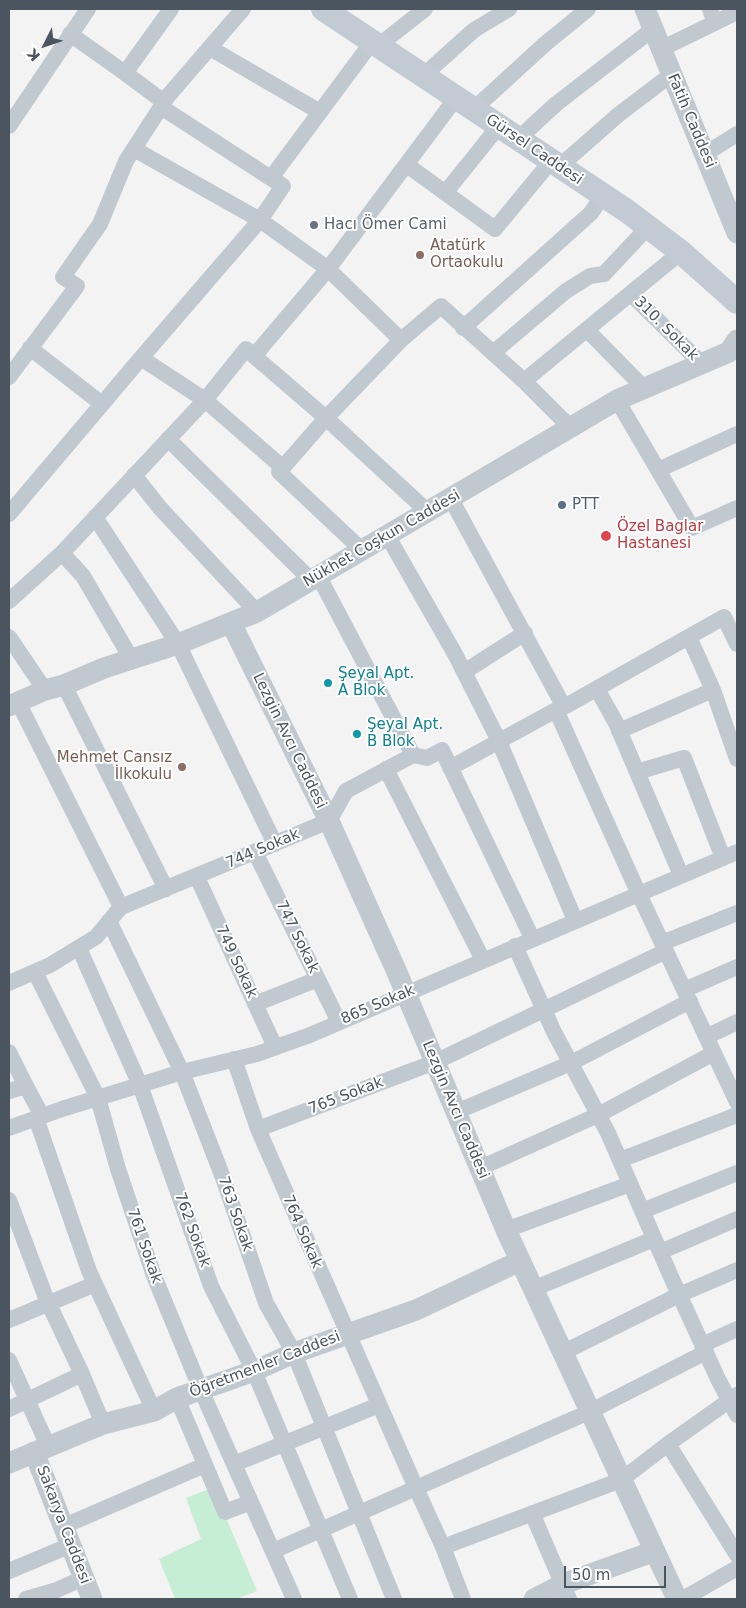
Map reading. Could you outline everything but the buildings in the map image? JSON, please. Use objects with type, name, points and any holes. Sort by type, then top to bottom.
[{"type":"main road","name":"Gürsel Caddesi","points":[[323,9],[603,195],[681,252],[737,302]]},
{"type":"street","points":[[9,126],[15,105],[88,9]]},
{"type":"street","points":[[125,73],[171,9]]},
{"type":"street","points":[[9,377],[14,359],[30,348],[77,286],[63,277],[100,224],[126,161],[163,104],[243,9]]},
{"type":"street","points":[[271,178],[320,112],[375,44],[425,9]]},
{"type":"street","points":[[422,76],[474,30],[509,9]]},
{"type":"street","points":[[254,356],[328,269],[407,165],[465,104],[588,9]]},
{"type":"street","name":"Fatih Caddesi","points":[[644,9],[737,233]]},
{"type":"street","points":[[661,49],[712,16],[737,12]]},
{"type":"street","points":[[445,193],[509,132],[556,104],[653,28]]},
{"type":"street","points":[[9,514],[260,220],[284,186],[163,104],[125,73],[70,34]]},
{"type":"street","points":[[210,48],[320,112]]},
{"type":"street","points":[[407,165],[495,229],[556,164],[672,74]]},
{"type":"street","points":[[705,154],[737,134]]},
{"type":"street","points":[[134,149],[260,220],[328,269],[401,340]]},
{"type":"street","points":[[463,328],[591,214],[603,195]]},
{"type":"street","points":[[494,352],[566,291],[590,276],[604,274],[648,227]]},
{"type":"street","points":[[524,381],[681,252]]},
{"type":"street","name":"310. Sokak","points":[[631,294],[701,364]]},
{"type":"street","points":[[363,551],[279,472],[326,418],[401,340],[442,306],[463,328],[494,352],[570,427]]},
{"type":"street","points":[[588,330],[645,390]]},
{"type":"street","name":"Nükhet Coşkun Caddesi","points":[[13,704],[55,687],[178,644],[257,612],[617,400],[645,390],[729,352],[737,340]]},
{"type":"street","points":[[30,348],[102,404]]},
{"type":"street","points":[[9,601],[62,553],[205,400],[246,349],[326,418],[426,511]]},
{"type":"street","points":[[142,358],[205,400],[282,467]]},
{"type":"street","points":[[617,400],[692,528],[737,508]]},
{"type":"street","points":[[658,470],[737,434]]},
{"type":"street","points":[[168,439],[315,579],[413,755]]},
{"type":"street","points":[[134,475],[160,508],[257,612]]},
{"type":"street","points":[[451,499],[525,633],[560,708],[638,892],[714,1053],[732,1078],[737,1102]]},
{"type":"street","points":[[95,517],[178,644],[275,844]]},
{"type":"street","points":[[388,536],[464,672],[500,742],[575,920]]},
{"type":"street","points":[[62,553],[82,576],[132,660]]},
{"type":"street","points":[[450,768],[724,618],[737,644]]},
{"type":"street","name":"Lezgin Avcı Caddesi","points":[[231,623],[329,821],[406,994],[506,1230],[677,1599]]},
{"type":"street","points":[[464,672],[525,633]]},
{"type":"street","points":[[9,637],[55,687],[166,889]]},
{"type":"street","points":[[689,637],[713,690],[737,760]]},
{"type":"street","points":[[597,689],[619,731],[681,875]]},
{"type":"street","points":[[619,731],[713,690]]},
{"type":"street","points":[[9,983],[35,972],[96,937],[121,907],[13,704]]},
{"type":"street","points":[[329,821],[346,791],[413,755],[427,758],[442,750],[532,938]]},
{"type":"street","points":[[637,772],[684,758],[730,855]]},
{"type":"street","points":[[386,769],[483,960]]},
{"type":"street","name":"744 Sokak","points":[[121,907],[329,821]]},
{"type":"street","name":"747 Sokak","points":[[256,852],[339,1022]]},
{"type":"street","name":"865 Sokak","points":[[9,1128],[182,1072],[275,1047],[406,994],[638,892],[730,855]]},
{"type":"street","name":"749 Sokak","points":[[197,877],[275,1047]]},
{"type":"street","name":"765 Sokak","points":[[258,1130],[435,1062],[544,1010],[664,947],[737,913]]},
{"type":"street","name":"763 Sokak","points":[[109,921],[182,1072],[222,1175],[266,1303],[294,1353],[394,1599]]},
{"type":"street","points":[[515,946],[544,1010],[620,1160],[704,1349],[733,1397],[737,1415]]},
{"type":"street","name":"762 Sokak","points":[[79,948],[140,1085],[211,1286],[254,1371],[350,1599]]},
{"type":"street","points":[[456,1112],[571,1063],[737,967]]},
{"type":"street","name":"761 Sokak","points":[[35,972],[98,1098],[118,1169],[154,1276],[201,1390],[294,1599]]},
{"type":"street","points":[[256,1004],[318,979]]},
{"type":"street","points":[[706,1037],[737,1022]]},
{"type":"street","points":[[9,1052],[39,1117],[95,1284],[154,1411]]},
{"type":"street","points":[[480,1168],[598,1114],[714,1053]]},
{"type":"street","points":[[234,1059],[258,1130]]},
{"type":"street","points":[[9,1091],[26,1086]]},
{"type":"street","points":[[620,1160],[737,1114]]},
{"type":"street","name":"764 Sokak","points":[[258,1130],[347,1334],[443,1546],[463,1599]]},
{"type":"street","points":[[642,1211],[737,1173]]},
{"type":"street","points":[[506,1230],[630,1184]]},
{"type":"street","points":[[9,1200],[49,1304],[103,1424]]},
{"type":"street","points":[[533,1289],[737,1219]]},
{"type":"street","name":"Öğretmenler Caddesi","points":[[9,1463],[103,1424],[154,1411],[177,1398],[254,1371],[294,1353],[416,1310],[520,1261]]},
{"type":"street","points":[[562,1353],[679,1294],[737,1270]]},
{"type":"street","points":[[9,1320],[95,1284]]},
{"type":"street","points":[[273,1551],[589,1412],[737,1329]]},
{"type":"street","points":[[9,1360],[28,1401],[41,1449]]},
{"type":"street","points":[[9,1409],[82,1374]]},
{"type":"street","points":[[443,1546],[621,1480],[733,1397]]},
{"type":"street","points":[[177,1398],[225,1512],[251,1502]]},
{"type":"street","points":[[234,1464],[379,1405]]},
{"type":"street","points":[[668,1444],[737,1555]]},
{"type":"street","name":"Sakarya Caddesi","points":[[41,1449],[67,1535],[92,1599]]},
{"type":"street","points":[[9,1571],[67,1535],[205,1465]]},
{"type":"street","points":[[532,1513],[566,1592]]},
{"type":"street","points":[[534,1599],[566,1592],[655,1551]]},
{"type":"street","points":[[683,1599],[737,1568]]},
{"type":"street","points":[[26,1599],[57,1590],[83,1578]]},
{"type":"green space","points":[[209,1489],[227,1520],[257,1591],[237,1599],[175,1599],[159,1559],[201,1539],[186,1498]]},
{"type":"place","name":"Hacı Ömer Cami","points":[[314,225]]},
{"type":"place","name":"Atatürk Ortaokulu","points":[[420,255]]},
{"type":"place","name":"PTT","points":[[562,505]]},
{"type":"place","name":"Özel Baglar Hastanesi","points":[[606,536]]},
{"type":"place","name":"Şeyal Apt. A Blok","points":[[328,683]]},
{"type":"place","name":"Şeyal Apt. B Blok","points":[[357,734]]},
{"type":"place","name":"Mehmet Cansız İlkokulu","points":[[182,767]]}]
